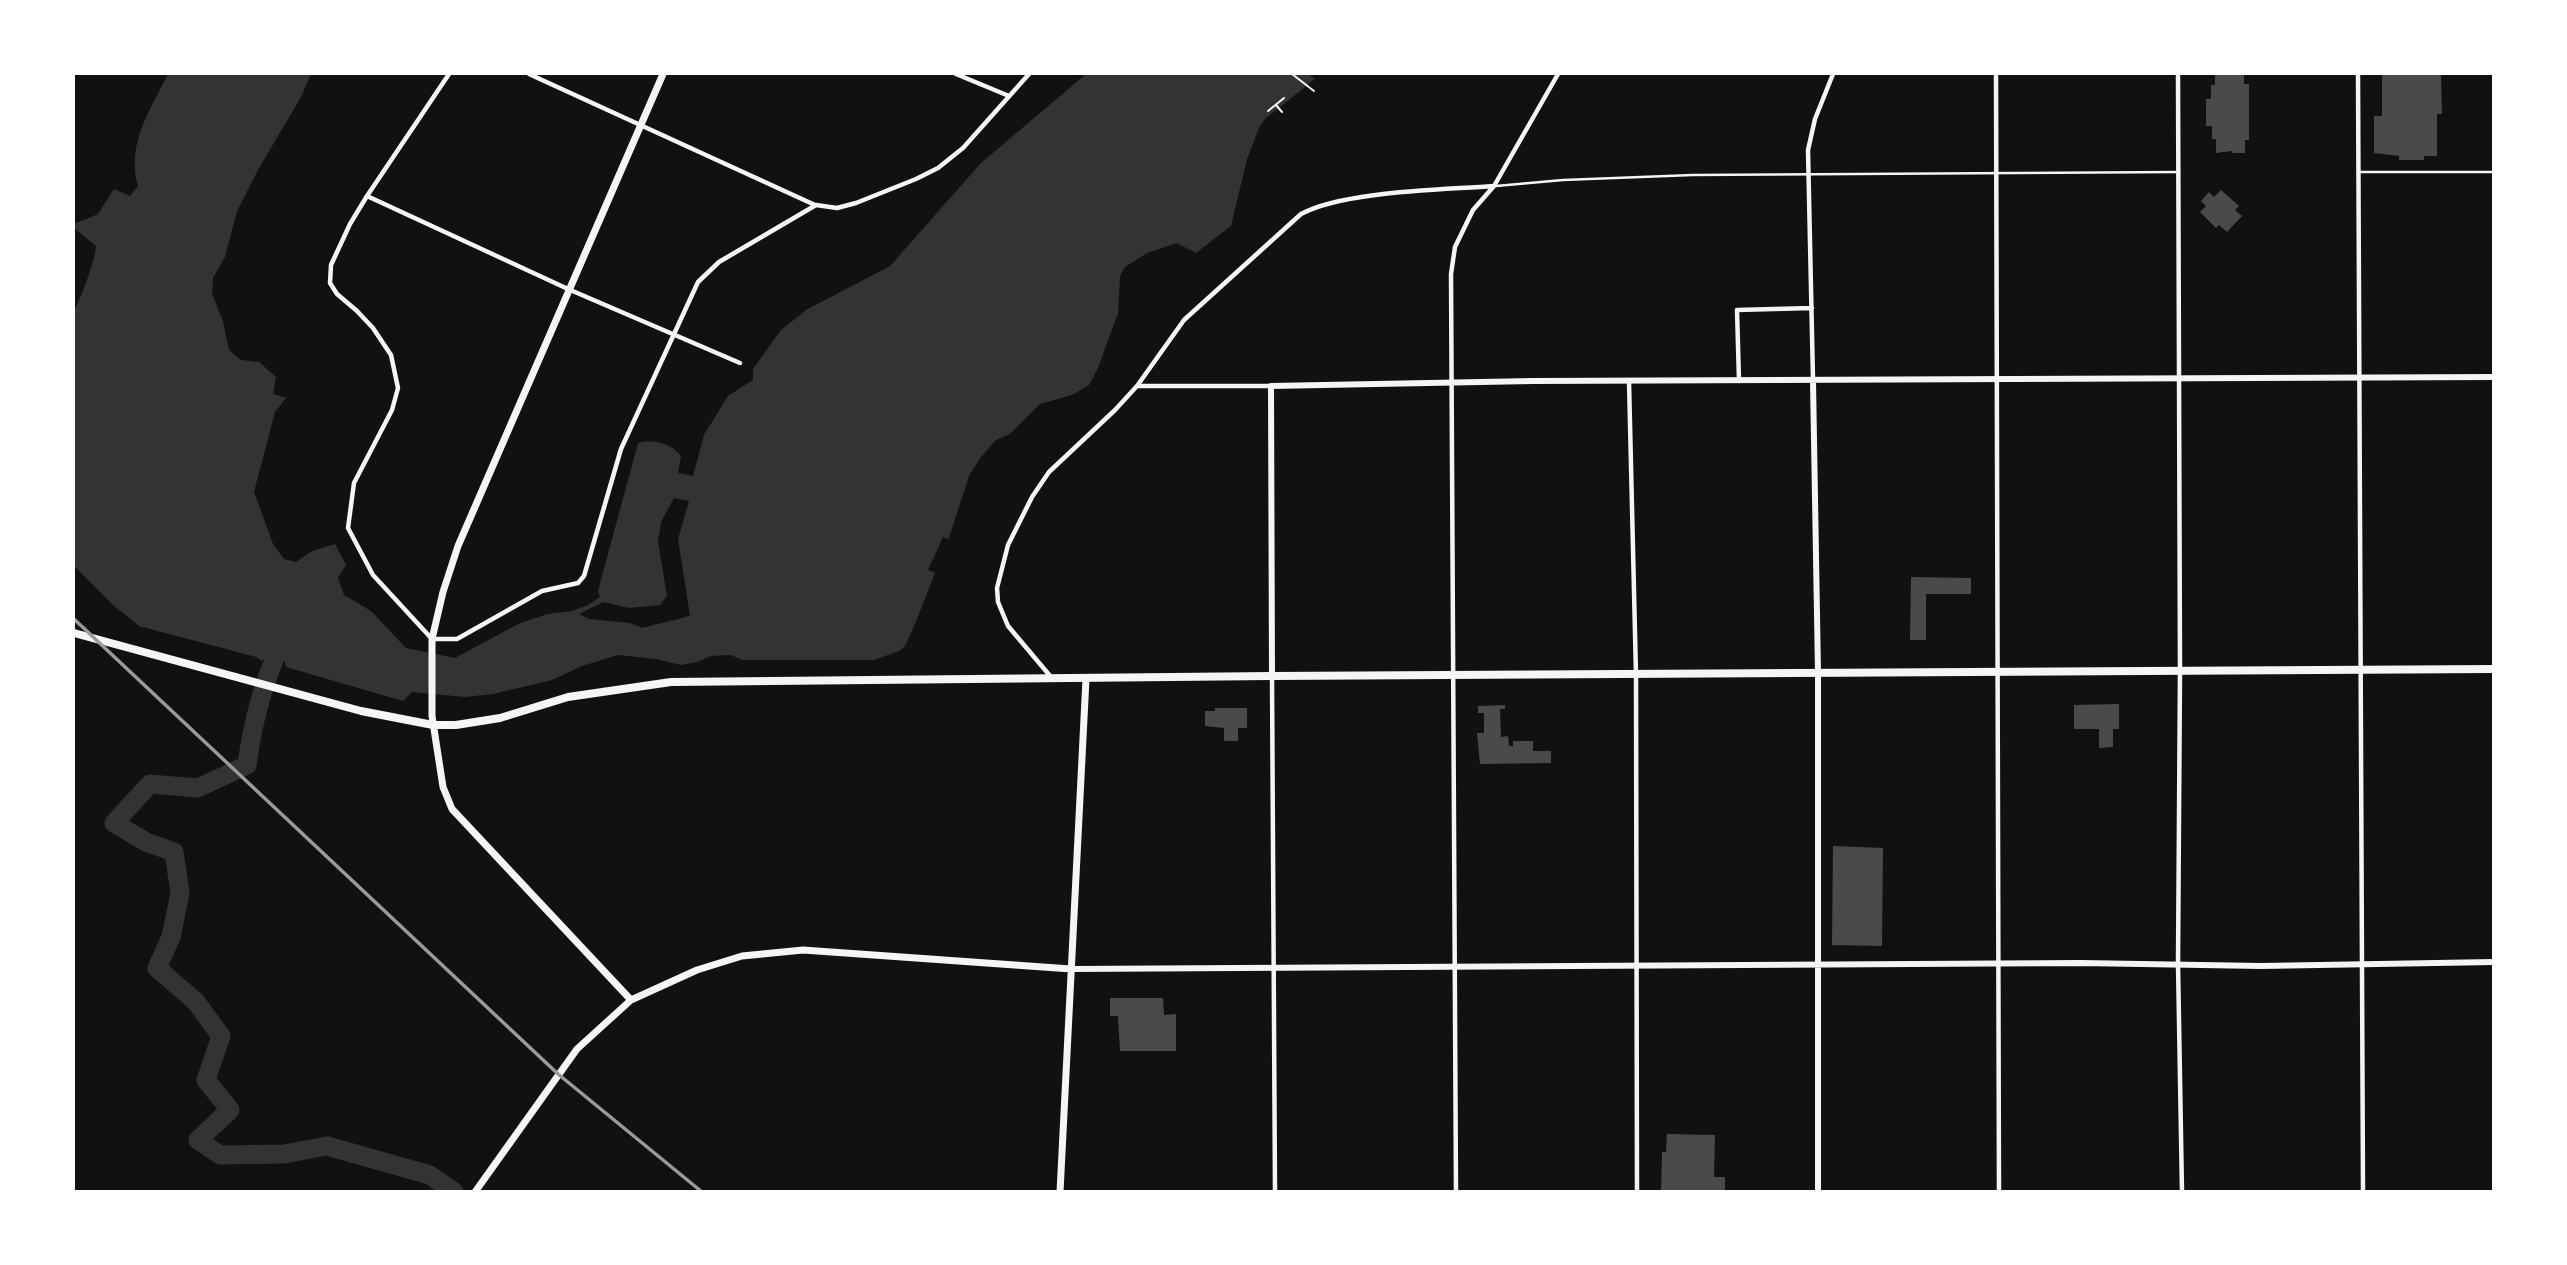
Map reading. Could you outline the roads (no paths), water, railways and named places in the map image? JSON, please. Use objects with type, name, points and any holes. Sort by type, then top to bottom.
[{"type":"highway","points":[[74,633],[374,714],[456,725],[499,718],[568,697],[671,682],[2494,669]]},
{"type":"main road","points":[[631,1000],[452,809],[443,787],[432,722],[432,641],[457,546],[663,74]]},
{"type":"main road","points":[[1060,1192],[1086,679]]},
{"type":"main road","points":[[475,1192],[577,1049],[631,1000],[697,970],[742,956],[772,952],[856,952],[1071,969]]},
{"type":"street","points":[[449,74],[367,196],[336,253],[331,265],[330,283],[337,294],[373,328],[391,355],[398,388],[392,410],[354,483],[348,527],[373,575],[432,641],[457,639],[542,591],[578,583],[584,576],[621,449],[698,282],[719,262],[816,205]]},
{"type":"street","points":[[530,74],[816,205],[837,208],[856,203],[938,168],[963,148],[1029,74]]},
{"type":"street","points":[[956,74],[1009,96]]},
{"type":"street","points":[[1456,1192],[1451,274],[1455,247],[1473,210],[1494,186],[1558,74]]},
{"type":"street","points":[[1818,1192],[1818,673],[1808,150],[1815,119],[1833,74]]},
{"type":"street","points":[[1996,74],[1999,1192]]},
{"type":"street","points":[[2178,74],[2178,964],[2182,1192]]},
{"type":"street","points":[[2358,74],[2363,1192]]},
{"type":"street","points":[[1053,679],[1004,620],[998,595],[1001,569],[1008,545],[1019,521],[1049,472],[1137,386],[1184,320],[1290,223],[1317,205],[1374,196],[1494,186]]},
{"type":"street","points":[[367,196],[568,289],[740,363]]},
{"type":"street","points":[[1739,381],[1737,310],[1812,308]]},
{"type":"street","points":[[1137,386],[1996,378],[2494,377]]},
{"type":"street","points":[[1629,381],[1636,675],[1637,1192]]},
{"type":"street","points":[[1271,386],[1275,1192]]},
{"type":"street","points":[[1071,969],[1819,964],[2261,966],[2494,962]]},
{"type":"lane","points":[[1494,186],[1664,176],[2179,172]]},
{"type":"lane","points":[[2358,172],[2494,172]]},
{"type":"waterway","points":[[288,630],[273,662],[262,696],[247,765],[198,788],[150,784],[114,823],[146,842],[174,852],[180,893],[171,937],[157,968],[196,1002],[221,1036],[206,1080],[230,1110],[198,1140],[220,1155],[284,1154],[327,1146],[430,1175],[454,1192]]},
{"type":"railway","points":[[74,619],[558,1074],[702,1192]]}]
